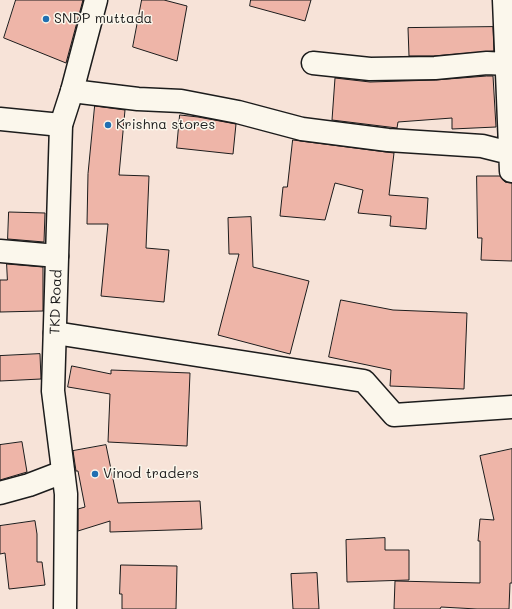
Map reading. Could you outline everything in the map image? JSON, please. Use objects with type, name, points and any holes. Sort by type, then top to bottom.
[{"type":"street","name":"TKD Road","points":[[64,609],[66,494],[53,391],[60,125],[72,91],[96,0]]},
{"type":"street","points":[[504,0],[511,162]]},
{"type":"street","points":[[313,63],[370,69],[436,68],[487,63],[507,64]]},
{"type":"street","points":[[72,91],[138,99],[181,101],[238,112],[302,129],[388,140],[482,146],[511,162]]},
{"type":"street","points":[[0,119],[60,125]]},
{"type":"street","points":[[0,251],[57,256]]},
{"type":"street","points":[[55,333],[364,382],[394,415],[512,407]]},
{"type":"street","points":[[0,493],[29,485],[63,472]]},
{"type":"building","name":"SNDP muttada","points":[[16,0],[83,0],[66,63],[4,38]]},
{"type":"building","points":[[142,0],[164,0],[187,6],[177,61],[133,47]]},
{"type":"building","points":[[251,0],[311,0],[305,21],[250,6]]},
{"type":"building","points":[[493,27],[494,51],[434,56],[409,56],[408,28]]},
{"type":"building","points":[[493,76],[496,127],[452,129],[452,118],[398,122],[397,128],[332,120],[335,78],[370,82],[435,80]]},
{"type":"building","points":[[95,106],[125,110],[119,175],[149,176],[146,248],[169,250],[164,302],[101,296],[108,224],[87,224],[88,174]]},
{"type":"building","points":[[180,115],[236,124],[233,154],[177,148]]},
{"type":"building","points":[[293,140],[394,153],[389,195],[428,198],[426,229],[390,226],[391,216],[358,213],[363,190],[335,183],[325,220],[280,216],[283,187],[287,187]]},
{"type":"building","points":[[477,176],[500,176],[505,182],[512,183],[512,261],[481,260],[482,238],[478,238]]},
{"type":"building","points":[[9,212],[45,213],[44,242],[8,239]]},
{"type":"building","points":[[251,217],[253,267],[309,281],[290,354],[218,335],[239,254],[229,254],[228,218]]},
{"type":"building","points":[[7,264],[43,267],[43,311],[0,312],[0,280],[7,280]]},
{"type":"building","points":[[341,300],[393,310],[467,313],[464,389],[390,386],[391,370],[329,357]]},
{"type":"building","points":[[40,354],[41,379],[0,381],[0,356]]},
{"type":"building","points":[[72,366],[111,374],[111,370],[190,373],[187,446],[108,442],[110,394],[68,387]]},
{"type":"building","points":[[22,442],[27,472],[0,480],[0,445]]},
{"type":"building","points":[[106,445],[118,503],[200,501],[202,529],[110,532],[110,521],[78,531],[78,509],[85,507],[78,471],[76,471],[73,451]]},
{"type":"building","points":[[512,449],[512,583],[510,583],[509,609],[441,607],[440,609],[394,609],[395,581],[480,583],[480,541],[478,541],[480,519],[494,520],[480,456]]},
{"type":"building","points":[[35,521],[37,534],[37,562],[42,562],[45,585],[9,589],[5,553],[0,554],[0,526]]},
{"type":"building","points":[[385,538],[385,550],[409,550],[409,580],[347,582],[346,540]]},
{"type":"building","points":[[121,565],[177,566],[176,609],[122,609],[122,594],[120,594]]},
{"type":"building","points":[[317,573],[319,609],[293,609],[291,574]]},
{"type":"place","name":"SNDP muttada","points":[[46,19]]},
{"type":"place","name":"Krishna stores","points":[[108,125]]},
{"type":"place","name":"Vinod traders","points":[[95,474]]}]
